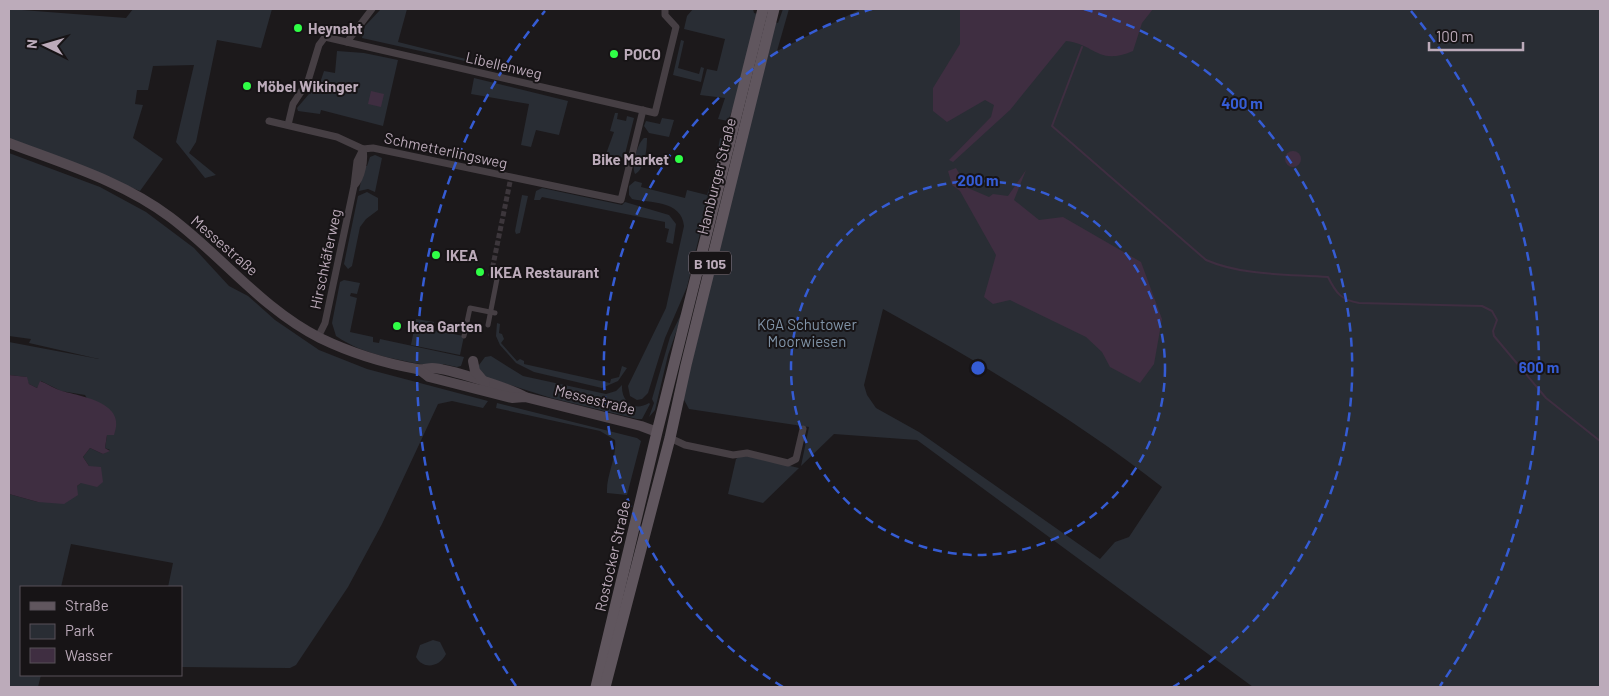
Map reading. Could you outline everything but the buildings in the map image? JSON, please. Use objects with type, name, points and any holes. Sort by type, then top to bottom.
[{"type":"main road","name":"Hamburger Straße","points":[[656,432],[763,9]]},
{"type":"main road","name":"Hamburger Straße","points":[[670,438],[699,308],[774,9]]},
{"type":"main road","name":"Messestraße","points":[[9,143],[103,179],[154,206],[190,234],[277,309],[318,337],[359,354],[420,370],[429,377],[512,398],[525,397],[641,426],[656,432]]},
{"type":"main road","points":[[473,361],[475,371],[486,383]]},
{"type":"main road","name":"Messestraße","points":[[420,370],[432,368],[514,390],[525,397]]},
{"type":"main road","points":[[656,432],[670,438]]},
{"type":"main road","name":"Rostocker Straße","points":[[596,687],[656,432]]},
{"type":"main road","name":"Rostocker Straße","points":[[605,687],[670,438]]},
{"type":"street","points":[[347,42],[372,9]]},
{"type":"street","name":"Libellenweg","points":[[288,125],[293,104],[308,81],[322,40],[328,37],[655,113],[676,28],[665,15],[664,9]]},
{"type":"street","name":"Schmetterlingsweg","points":[[269,121],[337,136],[363,149],[373,148],[621,200],[643,110]]},
{"type":"street","name":"Hirschkäferweg","points":[[318,337],[325,323],[354,186],[358,182],[364,156],[363,149]]},
{"type":"street","points":[[488,325],[493,312],[497,279],[491,275]]},
{"type":"street","points":[[464,336],[470,308],[493,312]]},
{"type":"street","points":[[670,438],[685,445],[733,455],[747,454],[788,462],[796,459],[803,429]]},
{"type":"green space","points":[[9,9],[126,18],[133,9],[272,9],[261,48],[217,40],[196,142],[189,153],[216,175],[205,178],[176,142],[194,65],[153,66],[148,90],[137,90],[135,104],[143,105],[133,138],[163,159],[140,191],[9,139]]},
{"type":"green space","points":[[381,9],[407,9],[398,42],[466,59],[465,61],[362,38],[365,26]]},
{"type":"green space","points":[[693,9],[753,9],[754,13],[757,14],[736,100],[728,121],[718,119],[725,98],[700,95],[707,69],[717,71],[725,39],[684,29],[687,16]]},
{"type":"green space","name":"KGA Schutower Moorwiesen","points":[[783,9],[789,9],[777,51],[861,9],[1600,9],[1600,687],[1253,687],[917,440],[834,434],[801,466],[809,427],[689,409],[683,398],[775,22],[778,23]],"holes":[[[883,309],[1026,392],[1095,438],[1162,487],[1129,537],[1115,542],[1100,559],[919,432],[876,408],[867,395],[864,385]]]},
{"type":"green space","points":[[681,40],[684,41],[678,68],[699,74],[701,67],[704,68],[701,82],[673,75]]},
{"type":"green space","points":[[337,51],[364,53],[398,60],[383,126],[321,110],[320,114],[298,111],[297,108],[321,80],[324,71],[335,73]]},
{"type":"green space","points":[[474,78],[568,101],[559,135],[536,130],[531,147],[521,145],[529,104],[471,94]]},
{"type":"green space","points":[[615,113],[618,113],[617,119],[626,121],[627,116],[634,118],[624,158],[606,154],[614,132],[610,131]]},
{"type":"green space","points":[[662,118],[674,120],[669,137],[649,133],[644,126],[646,121],[660,124]]},
{"type":"green space","points":[[644,138],[647,138],[645,158],[641,168],[635,174],[635,155]]},
{"type":"green space","points":[[720,138],[724,139],[723,153],[709,196],[687,287],[665,338],[648,393],[642,399],[637,400],[630,396],[628,386],[666,308],[684,226],[682,218],[671,207],[655,202],[632,199],[629,195],[629,186],[635,181],[642,183],[641,187],[685,198],[687,190],[707,195],[714,172]]},
{"type":"green space","points":[[9,153],[100,187],[146,212],[194,248],[229,286],[248,296],[275,320],[319,350],[367,369],[488,401],[483,408],[452,401],[438,404],[382,524],[348,587],[296,665],[290,668],[182,667],[182,586],[168,586],[173,563],[71,544],[61,586],[20,586],[20,676],[41,676],[38,687],[9,687],[9,494],[38,502],[77,486],[82,482],[89,466],[83,457],[90,448],[103,454],[110,450],[105,448],[107,435],[85,395],[61,391],[41,381],[37,388],[29,384],[26,377],[9,375],[9,342],[99,359],[29,343],[31,339],[9,336]]},
{"type":"green space","points":[[375,155],[382,158],[375,192],[368,189],[359,191],[364,166],[367,166],[370,157]]},
{"type":"green space","points":[[542,188],[622,205],[625,202],[669,215],[676,224],[673,244],[666,242],[669,229],[665,228],[665,222],[542,197],[540,200],[534,200],[536,191]]},
{"type":"green space","points":[[367,192],[378,198],[378,210],[366,219],[360,227],[352,266],[348,269],[344,264],[358,196]]},
{"type":"green space","points":[[522,195],[528,196],[520,233],[516,234],[515,231]]},
{"type":"green space","points":[[344,280],[360,283],[357,294],[351,293],[350,296],[357,298],[350,332],[373,337],[373,342],[379,343],[380,339],[464,357],[461,366],[443,364],[442,368],[373,354],[336,336],[332,323],[340,282]]},
{"type":"green space","points":[[686,304],[668,355],[655,410],[649,417],[654,403],[652,399],[670,337]]},
{"type":"green space","points":[[416,319],[434,322],[432,330],[464,336],[460,355],[411,345]]},
{"type":"green space","points":[[497,323],[500,324],[499,333],[502,334],[504,339],[501,343],[517,361],[520,359],[524,361],[524,364],[610,383],[611,379],[619,377],[622,366],[627,368],[618,381],[602,388],[534,372],[516,363],[500,345],[496,336]]},
{"type":"green space","points":[[491,356],[523,376],[606,394],[616,391],[622,385],[626,401],[630,404],[643,406],[650,404],[642,419],[637,419],[551,398],[485,377],[479,369],[479,365],[485,357]]},
{"type":"green space","points":[[497,403],[637,438],[641,441],[627,495],[607,493],[615,440],[600,431],[496,408]]},
{"type":"green space","points":[[740,456],[799,468],[763,503],[728,494],[736,459]]},
{"type":"green space","points":[[433,640],[440,642],[446,654],[436,664],[423,664],[416,657],[420,645]]},
{"type":"water","points":[[960,9],[1153,9],[1142,23],[1133,51],[1121,55],[1104,55],[1076,43],[1066,41],[1010,110],[953,162],[949,160],[991,117],[994,105],[985,100],[947,122],[933,111],[933,88],[960,44]]},
{"type":"water","points":[[371,91],[384,94],[381,107],[368,104]]},
{"type":"water","points":[[1290,151],[1296,151],[1301,156],[1299,165],[1290,167],[1285,162],[1285,156]]},
{"type":"water","points":[[956,168],[968,188],[989,197],[993,194],[1008,196],[1026,170],[1014,200],[1039,220],[1063,217],[1141,262],[1162,319],[1154,364],[1140,383],[1110,367],[1102,352],[1086,337],[1010,300],[993,304],[984,297],[996,255],[960,191],[952,185],[948,171]]},
{"type":"water","points":[[9,375],[27,377],[29,384],[37,388],[40,381],[59,390],[92,399],[101,403],[114,415],[116,424],[114,435],[107,435],[105,448],[110,451],[103,454],[90,448],[83,457],[89,466],[101,467],[103,482],[97,487],[81,483],[77,486],[78,495],[64,504],[38,502],[9,494]]},
{"type":"waterway","points":[[1082,47],[1052,126],[1206,260],[1250,272],[1328,277],[1343,298],[1359,303],[1482,306],[1492,311],[1497,320],[1493,331],[1494,336],[1546,398],[1600,441]]},
{"type":"tunnel","points":[[491,275],[510,182]]},
{"type":"place","name":"Heynaht","points":[[298,28]]},
{"type":"place","name":"POCO","points":[[614,54]]},
{"type":"place","name":"Möbel Wikinger","points":[[247,86]]},
{"type":"place","name":"Bike Market","points":[[679,159]]},
{"type":"place","name":"IKEA","points":[[436,255]]},
{"type":"place","name":"IKEA Restaurant","points":[[480,272]]},
{"type":"place","name":"Ikea Garten","points":[[397,326]]}]
